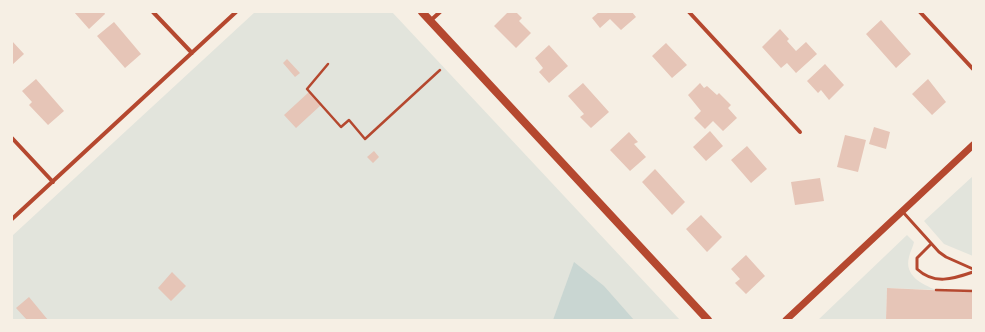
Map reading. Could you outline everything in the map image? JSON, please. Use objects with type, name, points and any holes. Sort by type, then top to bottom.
[{"type":"main road","points":[[422,12],[708,320]]},
{"type":"street","points":[[153,12],[192,53]]},
{"type":"street","points":[[12,219],[236,12]]},
{"type":"street","points":[[430,21],[440,12]]},
{"type":"street","points":[[688,12],[800,132]]},
{"type":"street","points":[[920,12],[973,69]]},
{"type":"street","points":[[12,138],[53,182]]},
{"type":"street","points":[[786,320],[973,145]]},
{"type":"lane","points":[[902,211],[931,244],[946,257],[973,271]]},
{"type":"lane","points":[[931,244],[917,258],[917,269],[925,276],[934,279],[951,280],[973,271]]},
{"type":"path","points":[[328,64],[307,89],[341,127],[349,120],[365,139],[440,70]]},
{"type":"path","points":[[936,290],[973,291]]},
{"type":"shaded area","points":[[255,12],[392,12],[680,320],[12,320],[12,236]]},
{"type":"shaded area","points":[[973,176],[973,256],[944,244],[924,221]]},
{"type":"shaded area","points":[[907,235],[914,242],[909,255],[909,269],[915,278],[920,282],[936,290],[887,288],[886,320],[818,320]]},
{"type":"shaded area","points":[[574,262],[604,286],[634,320],[553,320]]},
{"type":"building","points":[[74,12],[104,12],[105,14],[89,29]]},
{"type":"building","points":[[508,12],[516,12],[522,18],[519,21],[531,33],[516,48],[494,26]]},
{"type":"building","points":[[599,12],[632,12],[636,17],[621,30],[610,19],[600,28],[592,18]]},
{"type":"building","points":[[881,20],[911,54],[896,68],[866,34]]},
{"type":"building","points":[[114,22],[141,54],[125,68],[97,36]]},
{"type":"building","points":[[780,29],[789,39],[787,41],[796,51],[806,42],[817,54],[796,73],[787,63],[781,68],[762,47]]},
{"type":"building","points":[[12,41],[24,54],[12,65]]},
{"type":"building","points":[[666,43],[687,65],[672,78],[652,56]]},
{"type":"building","points":[[549,45],[568,66],[549,83],[539,72],[543,68],[535,58]]},
{"type":"building","points":[[287,59],[300,73],[295,77],[283,63]]},
{"type":"building","points":[[825,64],[844,85],[829,100],[821,90],[818,93],[807,81]]},
{"type":"building","points":[[36,79],[64,111],[48,125],[29,105],[32,102],[22,91]]},
{"type":"building","points":[[928,79],[946,102],[932,115],[912,94]]},
{"type":"building","points":[[583,83],[609,112],[591,128],[580,117],[584,114],[568,96]]},
{"type":"building","points":[[700,83],[704,88],[707,86],[717,95],[719,93],[731,105],[728,108],[737,118],[723,131],[713,121],[705,129],[694,118],[701,111],[688,95]]},
{"type":"building","points":[[309,92],[321,105],[296,128],[284,115]]},
{"type":"building","points":[[874,127],[890,132],[886,149],[869,144]]},
{"type":"building","points":[[710,131],[723,146],[706,161],[693,147]]},
{"type":"building","points":[[629,132],[638,142],[634,144],[646,157],[630,171],[610,150]]},
{"type":"building","points":[[845,135],[866,140],[858,172],[837,167]]},
{"type":"building","points":[[747,146],[767,169],[751,183],[731,160]]},
{"type":"building","points":[[374,151],[379,157],[373,163],[367,157]]},
{"type":"building","points":[[655,169],[685,202],[672,215],[642,182]]},
{"type":"building","points":[[820,178],[824,201],[795,205],[791,182]]},
{"type":"building","points":[[701,215],[722,237],[707,252],[686,229]]},
{"type":"building","points":[[746,255],[765,276],[746,294],[735,283],[740,279],[731,269]]},
{"type":"building","points":[[172,272],[186,286],[171,301],[158,288]]},
{"type":"building","points":[[887,288],[973,292],[973,320],[886,320]]},
{"type":"building","points":[[29,297],[48,320],[27,320],[16,308]]}]
